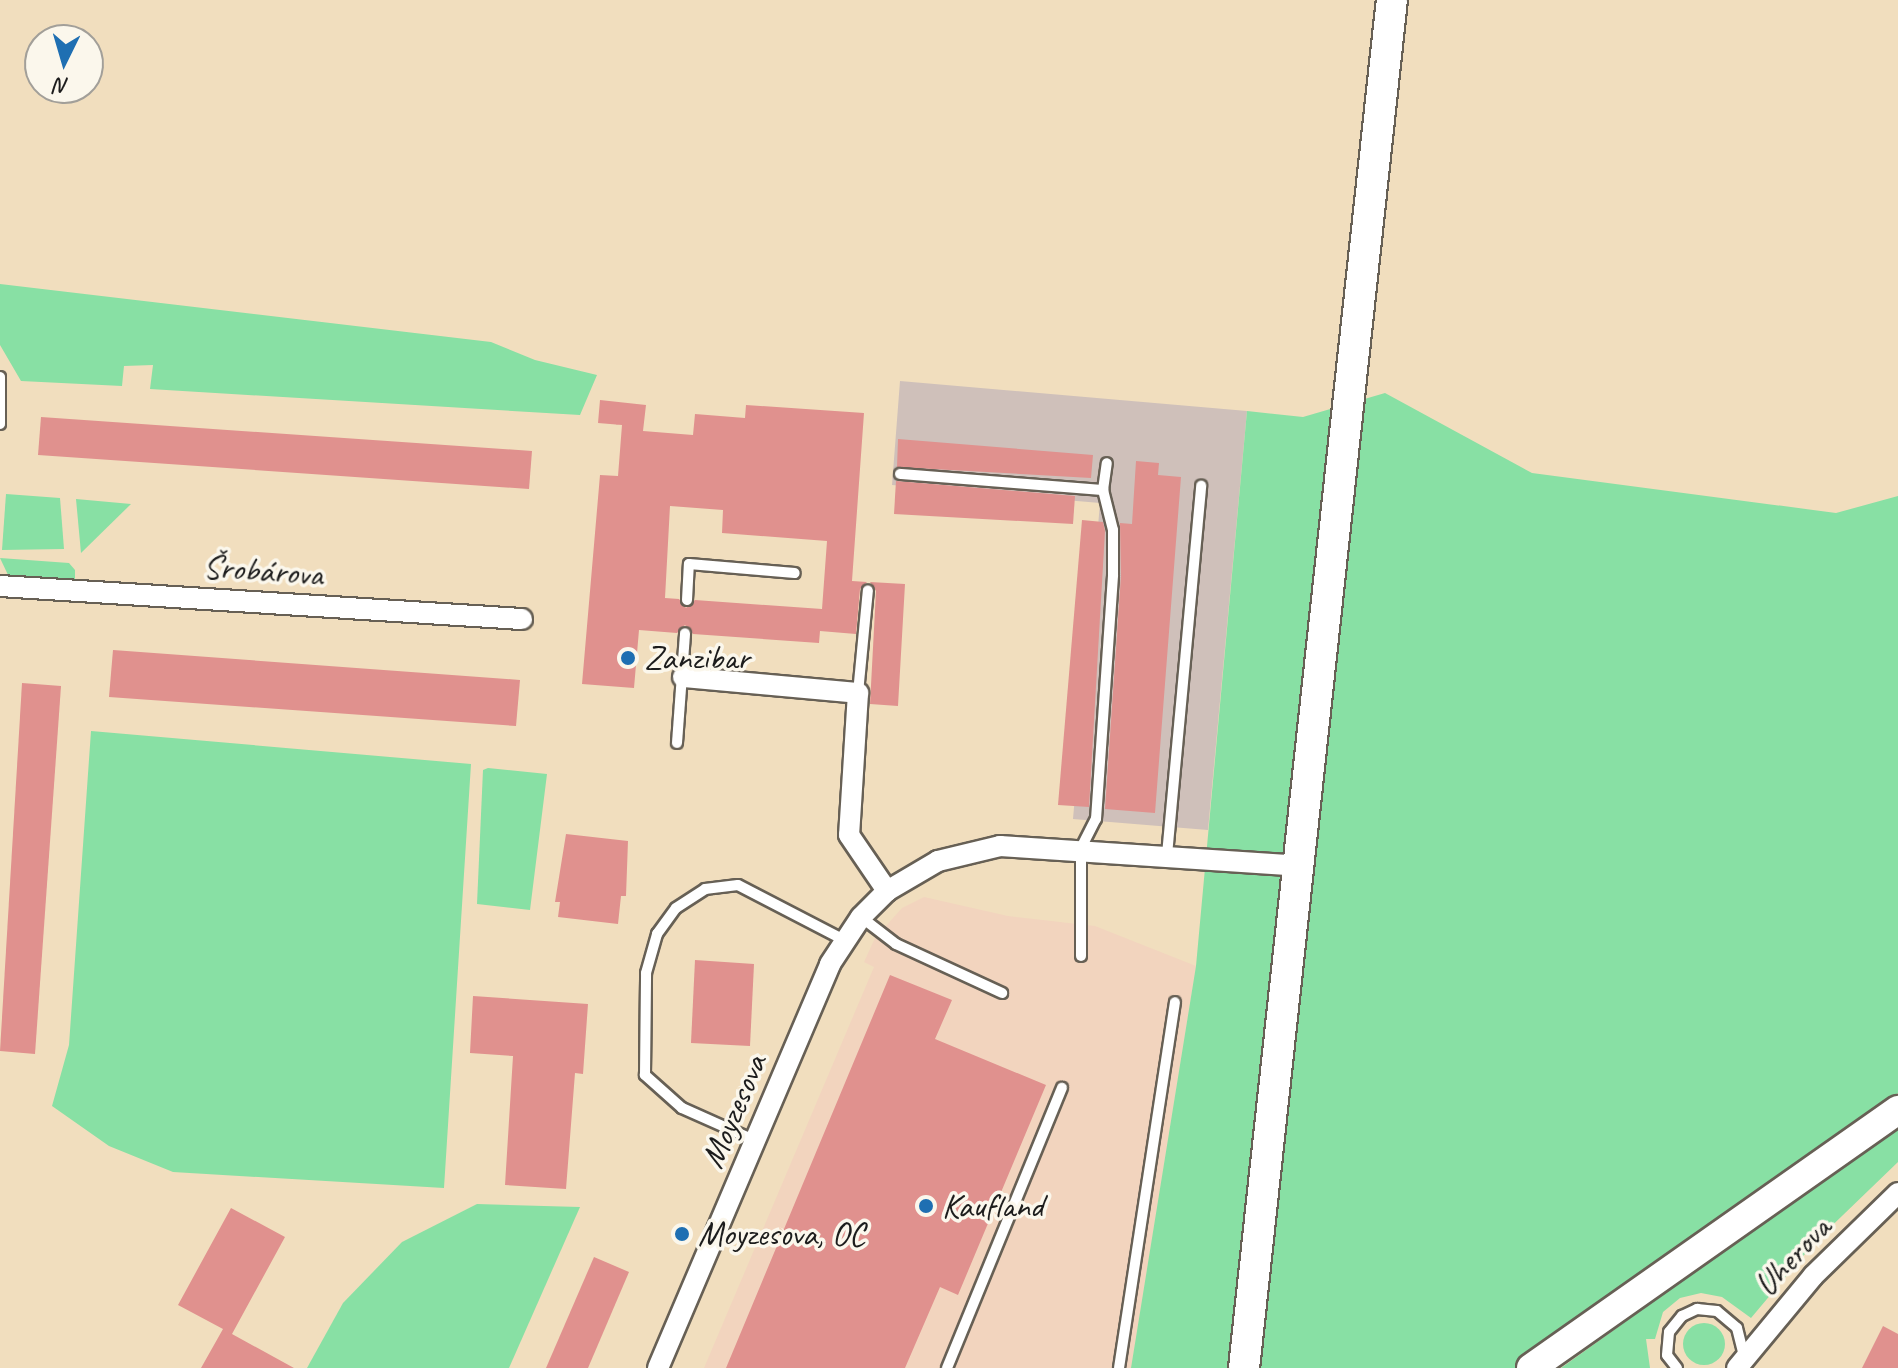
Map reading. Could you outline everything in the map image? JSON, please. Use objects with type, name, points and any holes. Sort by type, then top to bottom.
[{"type":"main road","points":[[1244,1368],[1302,866],[1392,0]]},
{"type":"street","name":"Šrobárova","points":[[0,586],[522,619]]},
{"type":"street","points":[[683,677],[858,693],[849,835],[887,891]]},
{"type":"street","name":"Moyzesova","points":[[658,1368],[754,1140],[844,940],[887,891],[938,861],[981,848],[1081,848],[1302,866]]},
{"type":"street","points":[[1531,1368],[1898,1110]]},
{"type":"street","name":"Uherova","points":[[1741,1363],[1813,1276],[1898,1193]]},
{"type":"lane","points":[[0,377],[0,424]]},
{"type":"lane","points":[[1081,956],[1081,848],[1096,819],[1113,575],[1113,530],[1103,490],[1107,463]]},
{"type":"lane","points":[[900,474],[1103,490]]},
{"type":"lane","points":[[1167,855],[1201,486]]},
{"type":"lane","points":[[687,600],[689,564],[795,573]]},
{"type":"lane","points":[[858,693],[868,590]]},
{"type":"lane","points":[[677,743],[685,633]]},
{"type":"lane","points":[[754,1140],[682,1108],[645,1075],[646,973],[657,934],[676,908],[705,889],[738,885],[844,940]]},
{"type":"lane","points":[[861,917],[896,944],[1002,993]]},
{"type":"lane","points":[[1119,1368],[1175,1002]]},
{"type":"lane","points":[[947,1368],[1062,1088]]},
{"type":"lane","points":[[1677,1368],[1667,1355],[1669,1332],[1682,1316],[1697,1309],[1717,1311],[1737,1328],[1741,1363]]},
{"type":"shaded area","points":[[900,381],[1247,411],[1208,830],[1073,819],[1100,503],[892,485]]},
{"type":"shaded area","points":[[924,897],[1008,916],[1095,926],[1196,966],[1131,1368],[704,1368],[874,967],[864,962],[875,938],[902,908]]},
{"type":"green space","points":[[0,284],[491,342],[535,360],[597,375],[580,415],[150,389],[153,365],[124,366],[122,386],[21,381],[0,345]]},
{"type":"green space","points":[[1385,393],[1532,473],[1836,513],[1898,496],[1898,1093],[1516,1368],[1131,1368],[1196,966],[1247,411],[1303,417]]},
{"type":"green space","points":[[6,494],[60,498],[64,549],[2,550]]},
{"type":"green space","points":[[76,499],[131,504],[81,553]]},
{"type":"green space","points":[[0,558],[69,563],[75,570],[75,582],[9,577]]},
{"type":"green space","points":[[91,731],[471,764],[444,1188],[173,1172],[109,1146],[52,1106],[69,1045]]},
{"type":"green space","points":[[483,770],[547,774],[530,910],[477,904]]},
{"type":"green space","points":[[1898,1126],[1898,1162],[1815,1242],[1751,1318],[1722,1297],[1701,1293],[1680,1298],[1663,1312],[1655,1339],[1646,1339],[1650,1368],[1561,1368]]},
{"type":"green space","points":[[477,1204],[580,1207],[509,1368],[307,1368],[343,1303],[402,1242]]},
{"type":"green space","points":[[1704,1323],[1719,1329],[1725,1344],[1719,1359],[1704,1365],[1689,1359],[1683,1344],[1689,1329]]},
{"type":"building","points":[[600,400],[646,405],[643,431],[693,435],[695,414],[745,418],[746,405],[864,413],[852,581],[867,582],[860,589],[856,634],[820,631],[819,643],[693,634],[685,625],[677,633],[639,630],[634,688],[582,684],[600,475],[618,476],[622,425],[598,423]],"holes":[[[670,506],[723,510],[722,533],[827,541],[822,609],[695,600],[686,608],[679,599],[665,598]]]},
{"type":"building","points":[[41,417],[532,451],[529,489],[38,455]]},
{"type":"building","points":[[898,439],[1093,455],[1091,478],[897,467]]},
{"type":"building","points":[[1136,461],[1159,463],[1158,475],[1181,477],[1155,813],[1105,809],[1121,576],[1120,523],[1132,524]]},
{"type":"building","points":[[896,481],[1075,496],[1073,524],[894,514]]},
{"type":"building","points":[[1082,520],[1103,522],[1105,531],[1089,807],[1058,805]]},
{"type":"building","points":[[870,582],[905,584],[898,706],[870,704],[876,591]]},
{"type":"building","points":[[113,650],[520,680],[516,726],[109,697]]},
{"type":"building","points":[[22,683],[61,686],[35,1054],[0,1051]]},
{"type":"building","points":[[566,834],[628,841],[626,896],[621,896],[618,924],[558,917],[560,902],[555,902]]},
{"type":"building","points":[[695,960],[754,964],[750,1046],[691,1043]]},
{"type":"building","points":[[890,975],[952,1000],[935,1039],[1046,1085],[958,1295],[940,1287],[905,1368],[726,1368]]},
{"type":"building","points":[[473,996],[588,1004],[583,1074],[575,1073],[566,1189],[505,1185],[513,1056],[470,1053]]},
{"type":"building","points":[[231,1208],[285,1237],[232,1334],[294,1368],[201,1368],[223,1329],[178,1305]]},
{"type":"building","points":[[594,1257],[629,1272],[588,1368],[546,1368]]},
{"type":"building","points":[[1883,1326],[1898,1334],[1898,1368],[1862,1368]]},
{"type":"place","name":"Zanzibar","points":[[628,658]]},
{"type":"place","name":"Kaufland","points":[[926,1206]]},
{"type":"place","name":"Moyzesova, OC","points":[[682,1234]]}]
